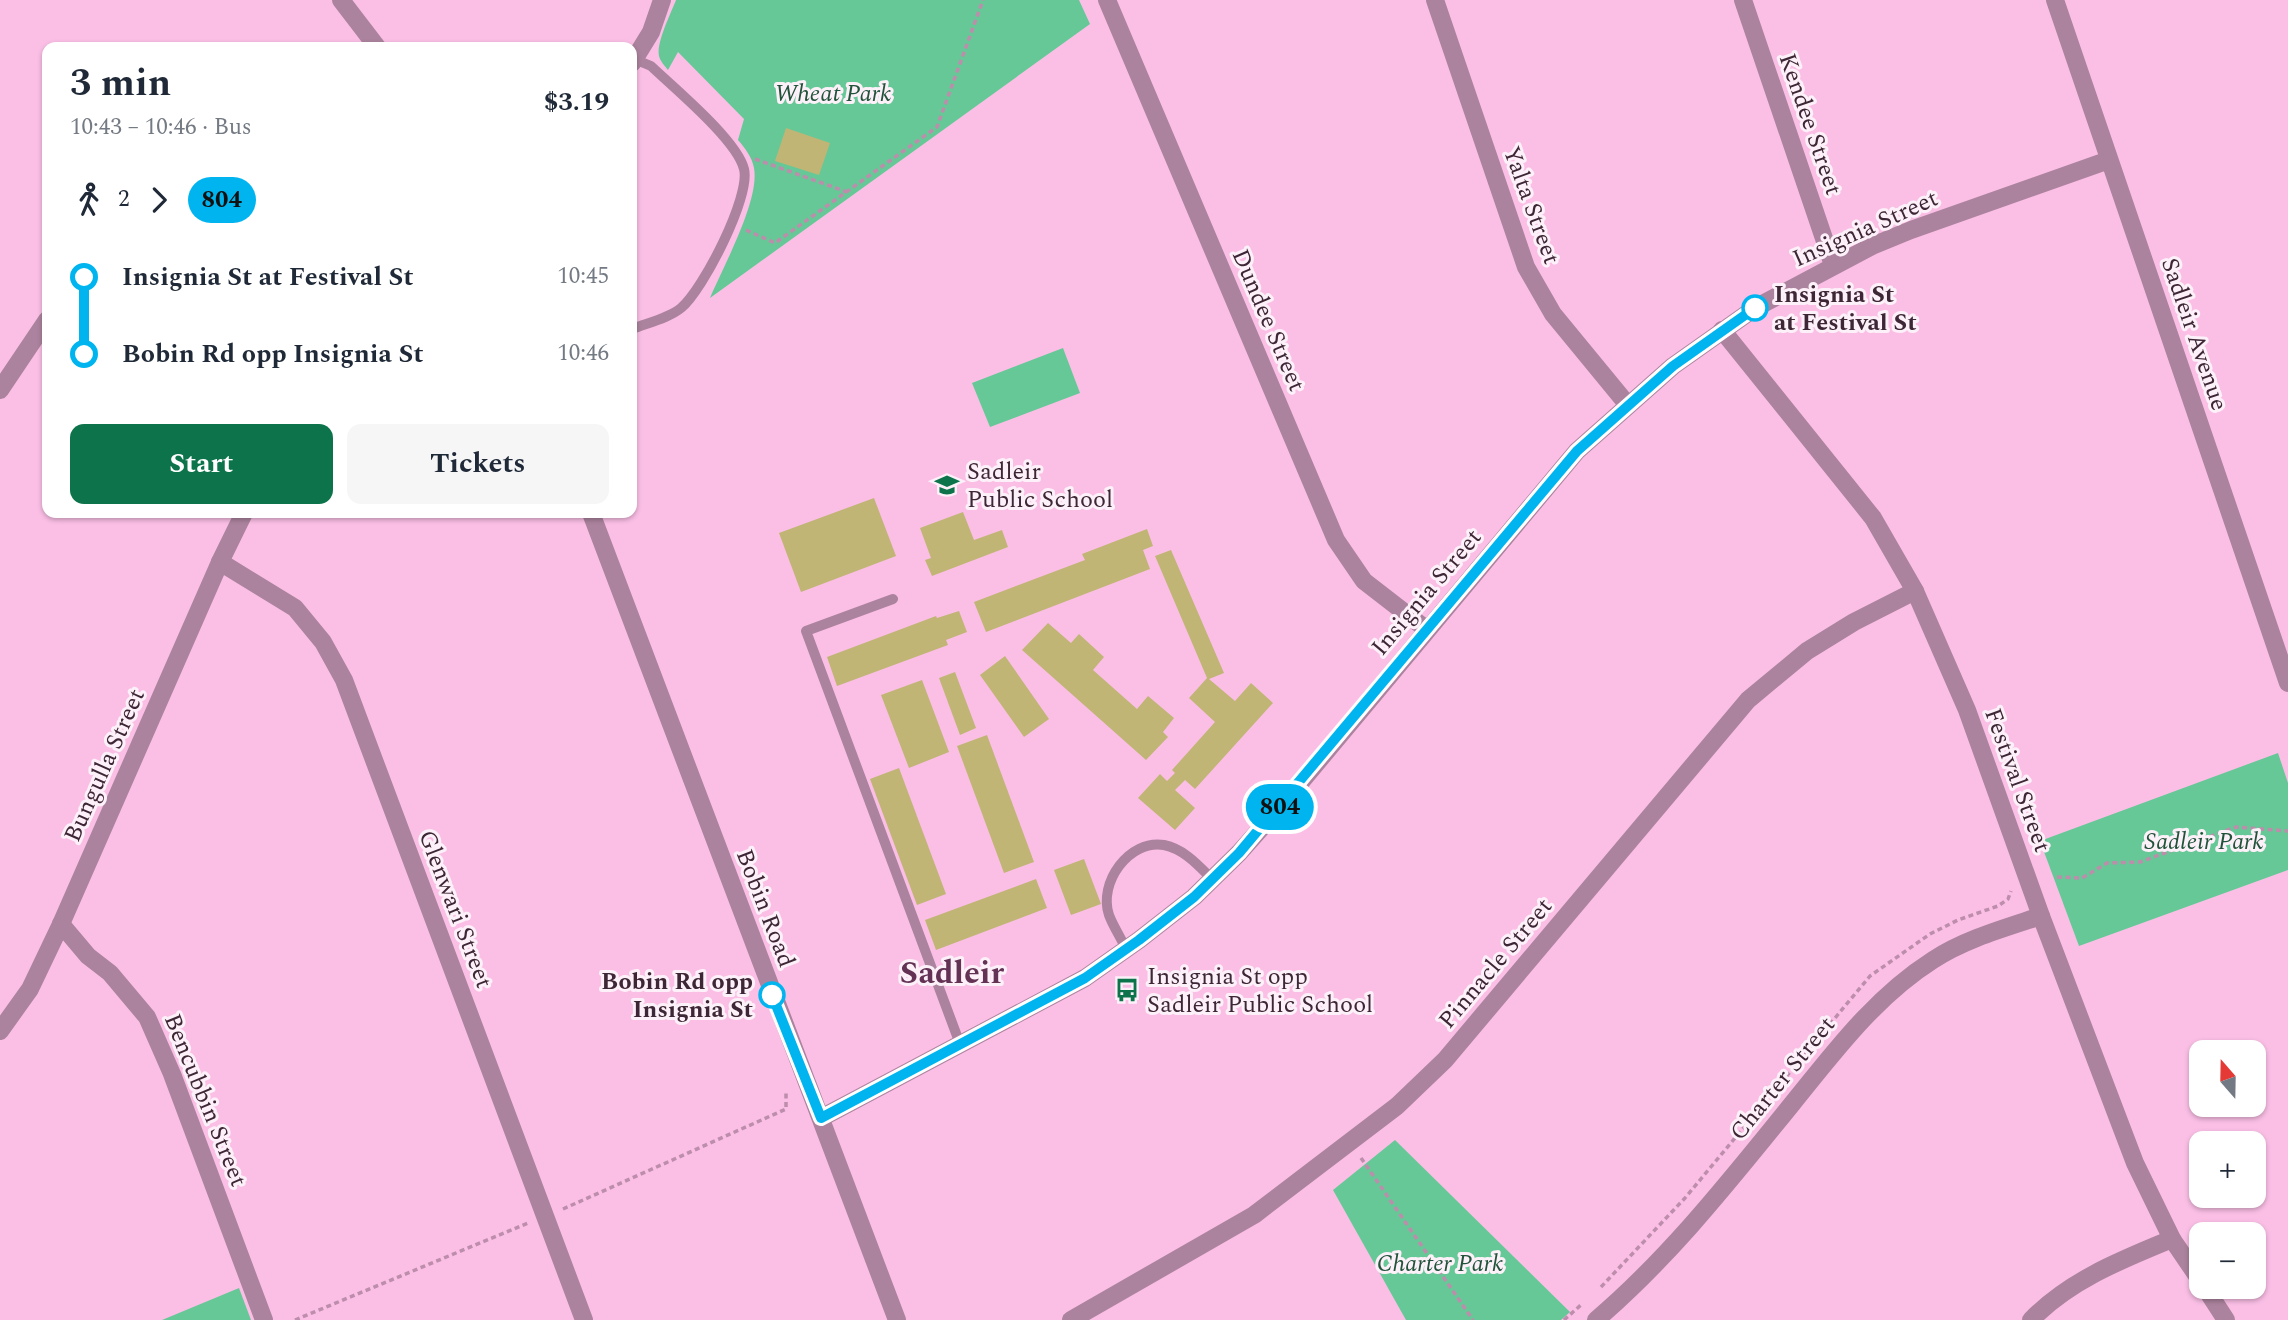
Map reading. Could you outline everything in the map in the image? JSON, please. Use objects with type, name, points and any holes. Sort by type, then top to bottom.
[{"type":"street","points":[[341,0],[373,42]]},
{"type":"street","points":[[637,55],[651,32],[662,0]]},
{"type":"street","name":"Dundee Street","points":[[1107,0],[1336,540],[1364,581],[1426,629]]},
{"type":"street","name":"Yalta Street","points":[[1435,0],[1526,267],[1553,314],[1627,404]]},
{"type":"street","name":"Kendee Street","points":[[1743,0],[1833,265]]},
{"type":"street","name":"Sadleir Avenue","points":[[2055,0],[2288,683]]},
{"type":"street","name":"Insignia Street","points":[[821,1118],[1085,978],[1194,897],[1239,853],[1280,807],[1577,451],[1673,366],[1755,308],[1833,265],[1912,230],[2109,160]]},
{"type":"street","points":[[0,390],[42,327]]},
{"type":"street","name":"Festival Street","points":[[1722,330],[1873,518],[1915,591],[1967,710],[2041,916],[2135,1163],[2172,1239],[2189,1264]]},
{"type":"street","name":"Bungulla Street","points":[[0,1031],[30,989],[61,924],[242,518]]},
{"type":"street","name":"Bobin Road","points":[[593,518],[897,1320]]},
{"type":"street","name":"Glenwari Street","points":[[220,562],[295,608],[323,642],[344,680],[584,1320]]},
{"type":"street","name":"Pinnacle Street","points":[[1071,1320],[1254,1215],[1397,1106],[1445,1060],[1748,700],[1807,651],[1854,622],[1915,591]]},
{"type":"street","name":"Charter Street","points":[[1596,1320],[1625,1295],[1685,1232],[1857,1024],[1891,990],[1935,958],[1989,933],[2041,916]]},
{"type":"street","name":"Bencubbin Street","points":[[61,924],[88,956],[110,973],[148,1017],[172,1073],[264,1320]]},
{"type":"street","points":[[2031,1320],[2051,1301],[2078,1282],[2172,1239]]},
{"type":"street","name":"Festival Street","points":[[2212,1299],[2226,1320]]},
{"type":"lane","points":[[637,62],[651,66],[730,143],[744,169],[744,190],[701,287],[680,309],[637,327]]},
{"type":"lane","points":[[893,599],[806,631],[960,1044]]},
{"type":"lane","points":[[1126,949],[1108,913],[1110,884],[1121,862],[1143,846],[1163,845],[1186,854],[1212,879]]},
{"type":"path","points":[[731,224],[775,243],[937,127],[983,0]]},
{"type":"path","points":[[739,160],[755,158],[847,192]]},
{"type":"path","points":[[2057,877],[2081,878],[2107,863],[2140,862],[2236,827],[2288,831]]},
{"type":"path","points":[[560,1214],[565,1208],[786,1109],[786,1091]]},
{"type":"path","points":[[1360,1156],[1473,1320]]},
{"type":"path","points":[[295,1320],[526,1222],[534,1225]]},
{"type":"green space","name":"Wheat Park","points":[[676,0],[1079,0],[1090,24],[710,298],[746,215],[754,182],[754,168],[746,149],[738,140],[744,119],[678,52],[668,70],[660,60],[659,50],[664,28]]},
{"type":"green space","points":[[1063,348],[1080,393],[990,427],[972,383]]},
{"type":"green space","name":"Sadleir Park","points":[[2278,753],[2288,783],[2288,870],[2079,946],[2040,841]]},
{"type":"green space","name":"Charter Park","points":[[1395,1140],[1570,1312],[1561,1320],[1406,1320],[1333,1190]]},
{"type":"green space","points":[[239,1288],[251,1320],[162,1320]]},
{"type":"building","points":[[786,128],[830,143],[819,175],[775,161]]},
{"type":"building","points":[[874,498],[896,556],[801,592],[779,533]]},
{"type":"building","points":[[963,512],[974,540],[1002,530],[1008,547],[932,576],[925,560],[931,558],[920,528]]},
{"type":"building","points":[[1147,529],[1153,546],[1143,550],[1150,569],[986,632],[974,602],[1085,560],[1082,554]]},
{"type":"building","points":[[1171,550],[1224,673],[1209,679],[1235,701],[1251,683],[1273,703],[1195,789],[1185,780],[1175,790],[1195,808],[1175,830],[1138,798],[1160,774],[1167,781],[1175,773],[1172,770],[1215,722],[1189,698],[1207,678],[1155,556]]},
{"type":"building","points":[[959,611],[967,632],[946,640],[948,645],[837,686],[827,657],[936,616],[937,618]]},
{"type":"building","points":[[1048,623],[1071,643],[1079,634],[1104,657],[1093,670],[1137,709],[1148,696],[1174,718],[1163,732],[1168,737],[1146,760],[1022,650]]},
{"type":"building","points":[[1005,656],[1049,719],[1024,737],[980,675]]},
{"type":"building","points":[[955,672],[976,728],[960,735],[939,678]]},
{"type":"building","points":[[922,680],[949,752],[909,768],[881,695]]},
{"type":"building","points":[[987,735],[1034,862],[1004,873],[957,746]]},
{"type":"building","points":[[899,768],[946,894],[917,905],[870,779]]},
{"type":"building","points":[[1084,859],[1101,904],[1071,915],[1054,870]]},
{"type":"building","points":[[1036,879],[1047,908],[936,950],[925,920]]},
{"type":"bus line","name":"804","points":[[772,995],[821,1118],[1085,978],[1194,897],[1239,853],[1577,451],[1673,366],[1755,308]]},
{"type":"place","name":"Insignia St at Festival St","points":[[1755,308]]},
{"type":"place","name":"Sadleir Public School","points":[[947,485]]},
{"type":"place","name":"Insignia St opp Sadleir Public School","points":[[1127,990]]},
{"type":"place","name":"Bobin Rd opp Insignia St","points":[[772,995]]},
{"type":"district","name":"Sadleir","points":[[952,972]]}]
